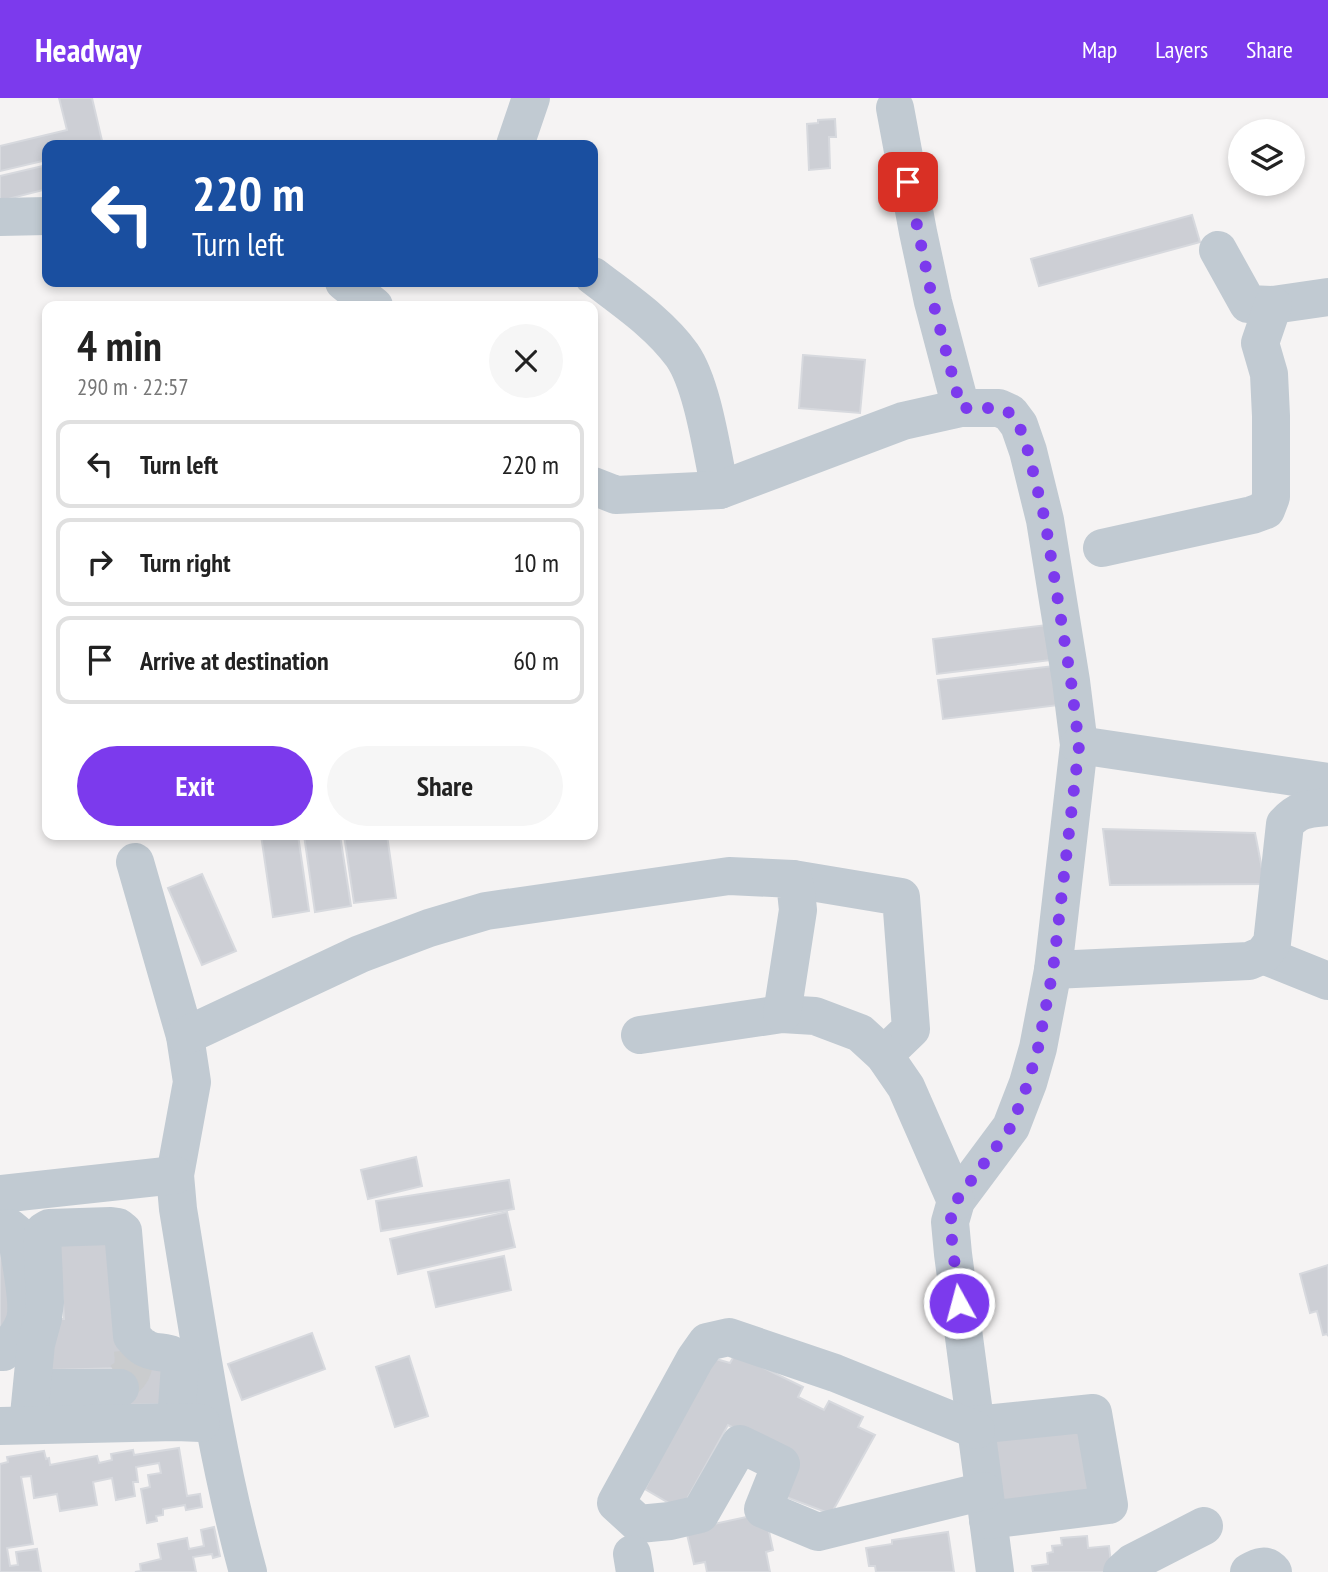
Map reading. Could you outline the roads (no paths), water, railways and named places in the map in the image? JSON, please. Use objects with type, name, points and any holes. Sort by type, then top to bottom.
[{"type":"street","points":[[517,140],[531,98]]},
{"type":"street","points":[[895,108],[933,302],[961,408]]},
{"type":"street","points":[[0,216],[42,216]]},
{"type":"street","points":[[1218,250],[1248,304],[1273,305],[1328,297]]},
{"type":"street","points":[[598,279],[660,329],[684,357],[699,392],[720,490]]},
{"type":"street","points":[[350,287],[368,301]]},
{"type":"street","points":[[1101,548],[1266,510],[1271,497],[1271,416],[1269,374],[1260,343],[1273,305]]},
{"type":"street","points":[[598,488],[616,495],[720,490],[904,421],[961,408],[999,408],[1010,413],[1019,425],[1045,520],[1079,746],[1053,970],[1038,1048],[1011,1127],[956,1201],[950,1222],[995,1572]]},
{"type":"street","points":[[1079,746],[1328,782]]},
{"type":"street","points":[[1053,970],[1249,961],[1263,955],[1272,943],[1285,824],[1294,814],[1328,807]]},
{"type":"street","points":[[135,862],[185,1036],[192,1082],[175,1175],[180,1221],[214,1423],[237,1534],[248,1572]]},
{"type":"street","points":[[185,1036],[360,954],[429,928],[486,911],[729,876],[793,879],[901,897],[911,1029],[884,1055]]},
{"type":"street","points":[[782,1014],[798,910],[793,879]]},
{"type":"street","points":[[1263,955],[1328,981]]},
{"type":"street","points":[[640,1035],[782,1014],[815,1016],[860,1033],[884,1055],[906,1087],[956,1201]]},
{"type":"street","points":[[0,1194],[175,1175]]},
{"type":"street","points":[[14,1426],[32,1388],[36,1344],[43,1318],[44,1231],[49,1228],[111,1226],[123,1231],[132,1338],[143,1348],[172,1353],[179,1358],[176,1422]]},
{"type":"street","points":[[0,1229],[10,1228],[16,1233],[27,1305],[25,1320],[16,1338],[0,1352]]},
{"type":"street","points":[[729,1337],[835,1373],[976,1427],[1093,1413],[1110,1505],[986,1505],[818,1532],[763,1509],[781,1464],[740,1444],[700,1514],[639,1524],[616,1503],[695,1359],[707,1342],[729,1337]]},
{"type":"street","points":[[32,1388],[120,1397],[176,1422],[214,1423]]},
{"type":"street","points":[[14,1426],[120,1397]]},
{"type":"street","points":[[1122,1572],[1132,1563],[1204,1526]]},
{"type":"street","points":[[1249,1572],[1259,1566],[1267,1566],[1273,1572]]},
{"type":"tunnel","points":[[120,1382],[132,1369],[132,1340]]}]
